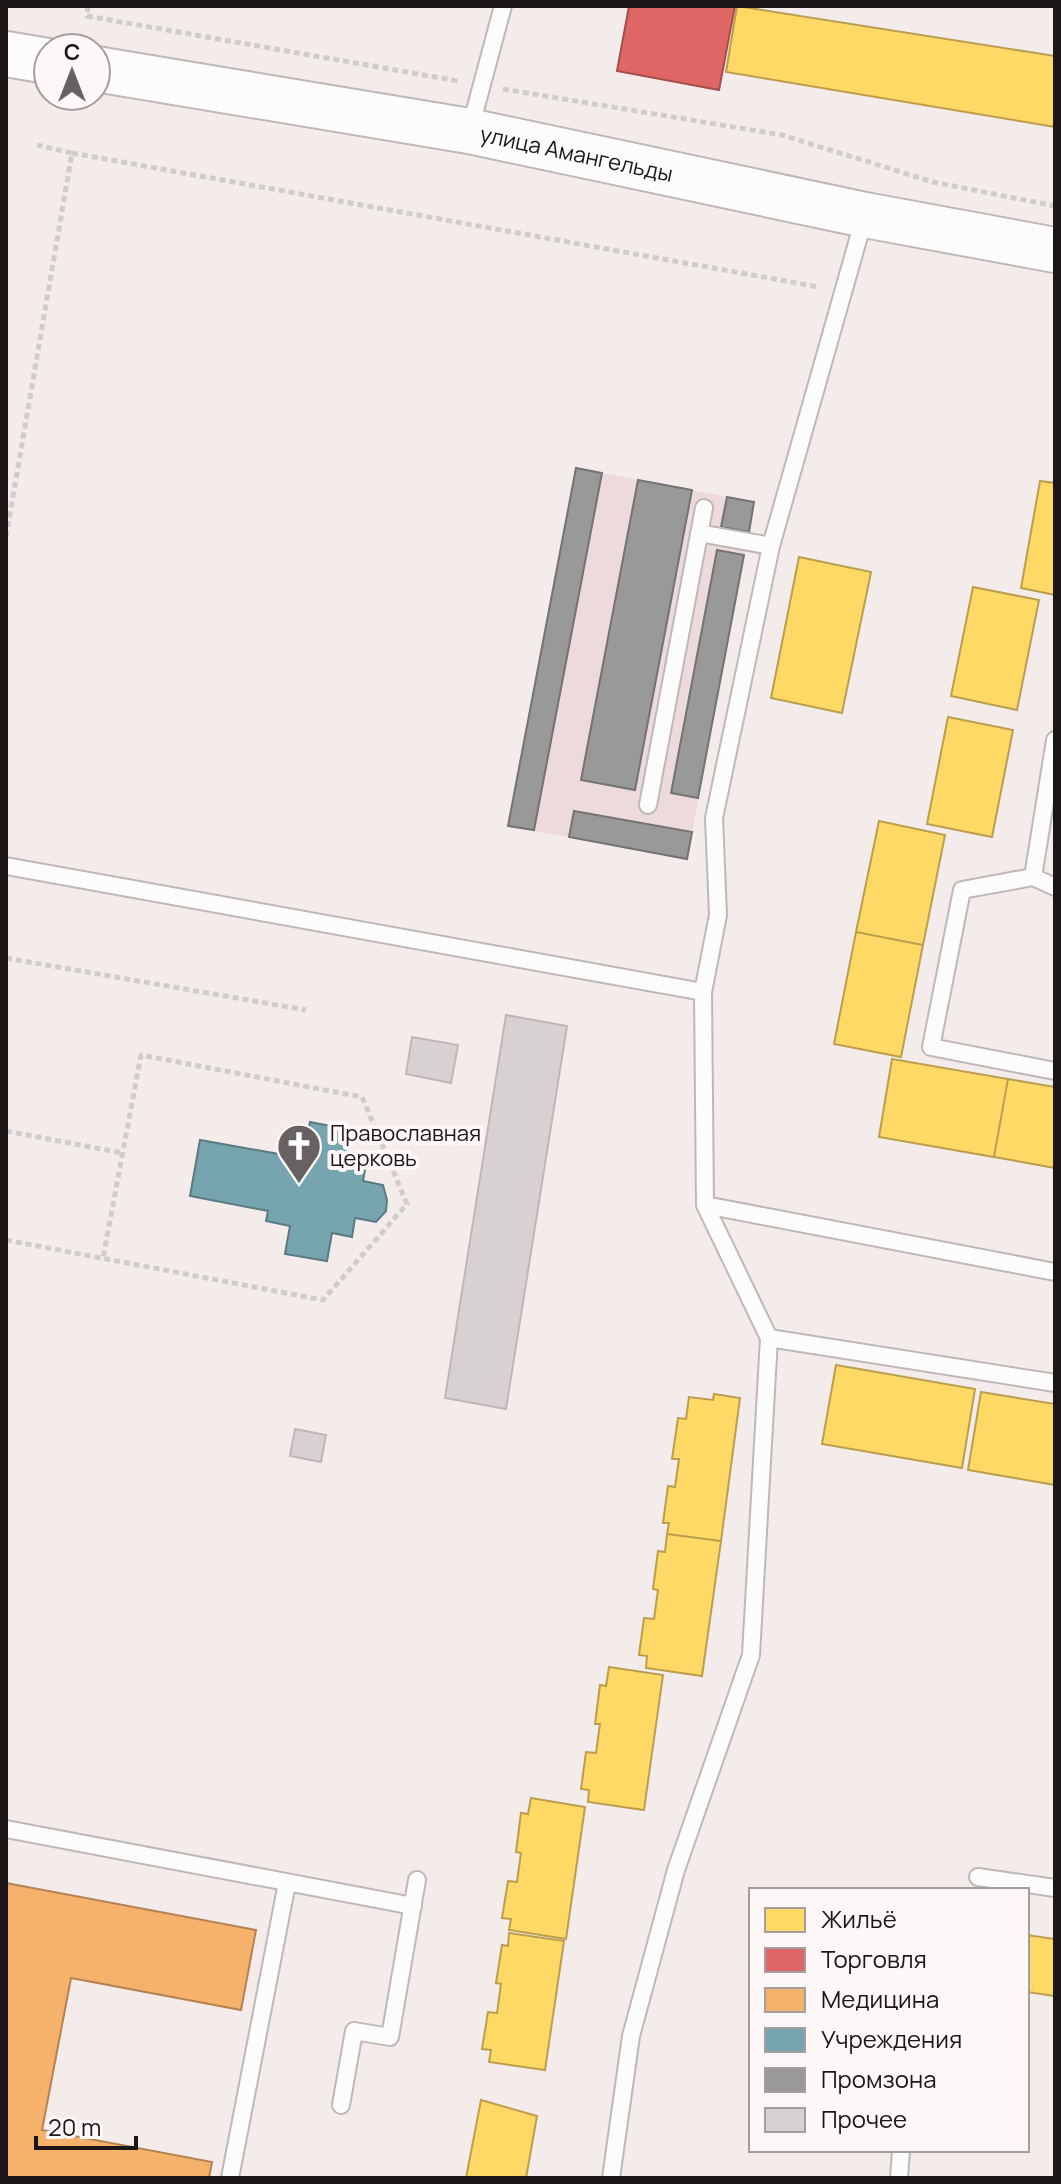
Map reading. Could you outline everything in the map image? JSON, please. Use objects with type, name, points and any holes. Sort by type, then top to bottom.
[{"type":"street","points":[[6,54],[32,58]]},
{"type":"street","name":"улица Амангельды","points":[[112,72],[469,131],[865,215],[1055,250]]},
{"type":"lane","points":[[469,131],[503,6]]},
{"type":"lane","points":[[611,2178],[631,2036],[676,1870],[751,1655],[769,1338],[705,1205],[703,992],[718,915],[714,818],[771,546],[865,215]]},
{"type":"lane","points":[[648,805],[704,508]]},
{"type":"lane","points":[[699,533],[771,546]]},
{"type":"lane","points":[[1033,877],[1055,740]]},
{"type":"lane","points":[[6,866],[703,992]]},
{"type":"lane","points":[[1055,887],[1033,877],[962,890],[931,1047],[1055,1071]]},
{"type":"lane","points":[[705,1205],[1055,1272]]},
{"type":"lane","points":[[769,1338],[1055,1383]]},
{"type":"lane","points":[[6,1829],[413,1906]]},
{"type":"lane","points":[[978,1877],[1055,1888]]},
{"type":"lane","points":[[341,2105],[354,2031],[390,2037],[417,1880]]},
{"type":"lane","points":[[230,2178],[287,1883]]},
{"type":"lane","points":[[899,2178],[901,2152]]},
{"type":"path","points":[[88,6],[87,16],[782,135],[933,182],[1055,206]]},
{"type":"path","points":[[37,145],[845,291]]},
{"type":"path","points":[[6,537],[72,153]]},
{"type":"path","points":[[6,958],[306,1010]]},
{"type":"path","points":[[6,1240],[323,1300],[407,1204],[362,1097],[141,1055],[103,1258]]},
{"type":"path","points":[[6,1131],[122,1153]]},
{"type":"shaded area","points":[[576,468],[754,502],[687,859],[508,826]]},
{"type":"building: Жильё","points":[[737,6],[1055,56],[1055,127],[726,72]]},
{"type":"building: Жильё","points":[[1040,481],[1055,483],[1055,595],[1021,588]]},
{"type":"building: Жильё","points":[[799,557],[871,572],[842,713],[771,698]]},
{"type":"building: Жильё","points":[[973,587],[1039,600],[1017,710],[951,696]]},
{"type":"building: Жильё","points":[[948,717],[1013,730],[992,837],[927,824]]},
{"type":"building: Жильё","points":[[879,821],[945,835],[923,945],[856,932]]},
{"type":"building: Жильё","points":[[856,932],[923,945],[901,1057],[834,1044]]},
{"type":"building: Жильё","points":[[892,1059],[1008,1079],[994,1157],[879,1137]]},
{"type":"building: Жильё","points":[[1008,1079],[1055,1087],[1055,1168],[994,1157]]},
{"type":"building: Жильё","points":[[836,1365],[975,1389],[962,1468],[822,1444]]},
{"type":"building: Жильё","points":[[981,1392],[1055,1404],[1055,1485],[968,1470]]},
{"type":"building: Жильё","points":[[714,1394],[740,1398],[721,1541],[667,1534],[669,1523],[663,1523],[668,1486],[675,1487],[679,1459],[672,1459],[678,1418],[686,1419],[689,1397],[713,1400]]},
{"type":"building: Жильё","points":[[667,1534],[721,1541],[702,1676],[646,1668],[647,1656],[639,1655],[644,1618],[654,1619],[658,1590],[653,1589],[658,1551],[665,1552]]},
{"type":"building: Жильё","points":[[609,1667],[663,1675],[644,1810],[588,1802],[589,1790],[581,1789],[586,1752],[596,1753],[600,1724],[595,1724],[600,1685],[606,1686]]},
{"type":"building: Жильё","points":[[531,1798],[585,1807],[566,1939],[509,1930],[511,1919],[502,1918],[508,1881],[517,1882],[521,1853],[516,1852],[521,1813],[528,1814]]},
{"type":"building: Жильё","points":[[509,1933],[564,1941],[545,2070],[489,2062],[491,2050],[482,2049],[488,2012],[497,2013],[501,1984],[496,1983],[502,1945],[508,1946]]},
{"type":"building: Жильё","points":[[1029,1935],[1055,1939],[1055,1996],[1029,1992]]},
{"type":"building: Жильё","points":[[481,2100],[537,2116],[526,2178],[466,2178]]},
{"type":"building: Торговля","points":[[629,6],[735,6],[719,90],[617,71]]},
{"type":"building: Медицина","points":[[6,1883],[256,1930],[241,2010],[71,1978],[42,2130],[212,2162],[209,2178],[6,2178]]},
{"type":"building: Учреждения","points":[[310,1122],[352,1130],[347,1155],[367,1159],[363,1181],[383,1185],[387,1200],[386,1211],[376,1222],[355,1218],[352,1237],[332,1233],[327,1261],[285,1254],[290,1226],[266,1221],[268,1211],[190,1196],[200,1140],[279,1154],[281,1143],[305,1147]]},
{"type":"building: Промзона","points":[[576,468],[602,473],[534,830],[508,826]]},
{"type":"building: Промзона","points":[[638,480],[692,490],[635,790],[581,780]]},
{"type":"building: Промзона","points":[[727,497],[754,502],[749,532],[721,527]]},
{"type":"building: Промзона","points":[[717,550],[744,555],[698,798],[671,793]]},
{"type":"building: Промзона","points":[[574,811],[692,832],[687,859],[569,837]]},
{"type":"building: Прочее","points":[[506,1015],[567,1026],[506,1409],[445,1398]]},
{"type":"building: Прочее","points":[[412,1037],[458,1045],[451,1083],[406,1074]]},
{"type":"building: Прочее","points":[[295,1429],[326,1435],[321,1462],[290,1456]]},
{"type":"place","name":"Православная церковь","points":[[299,1185]]}]
